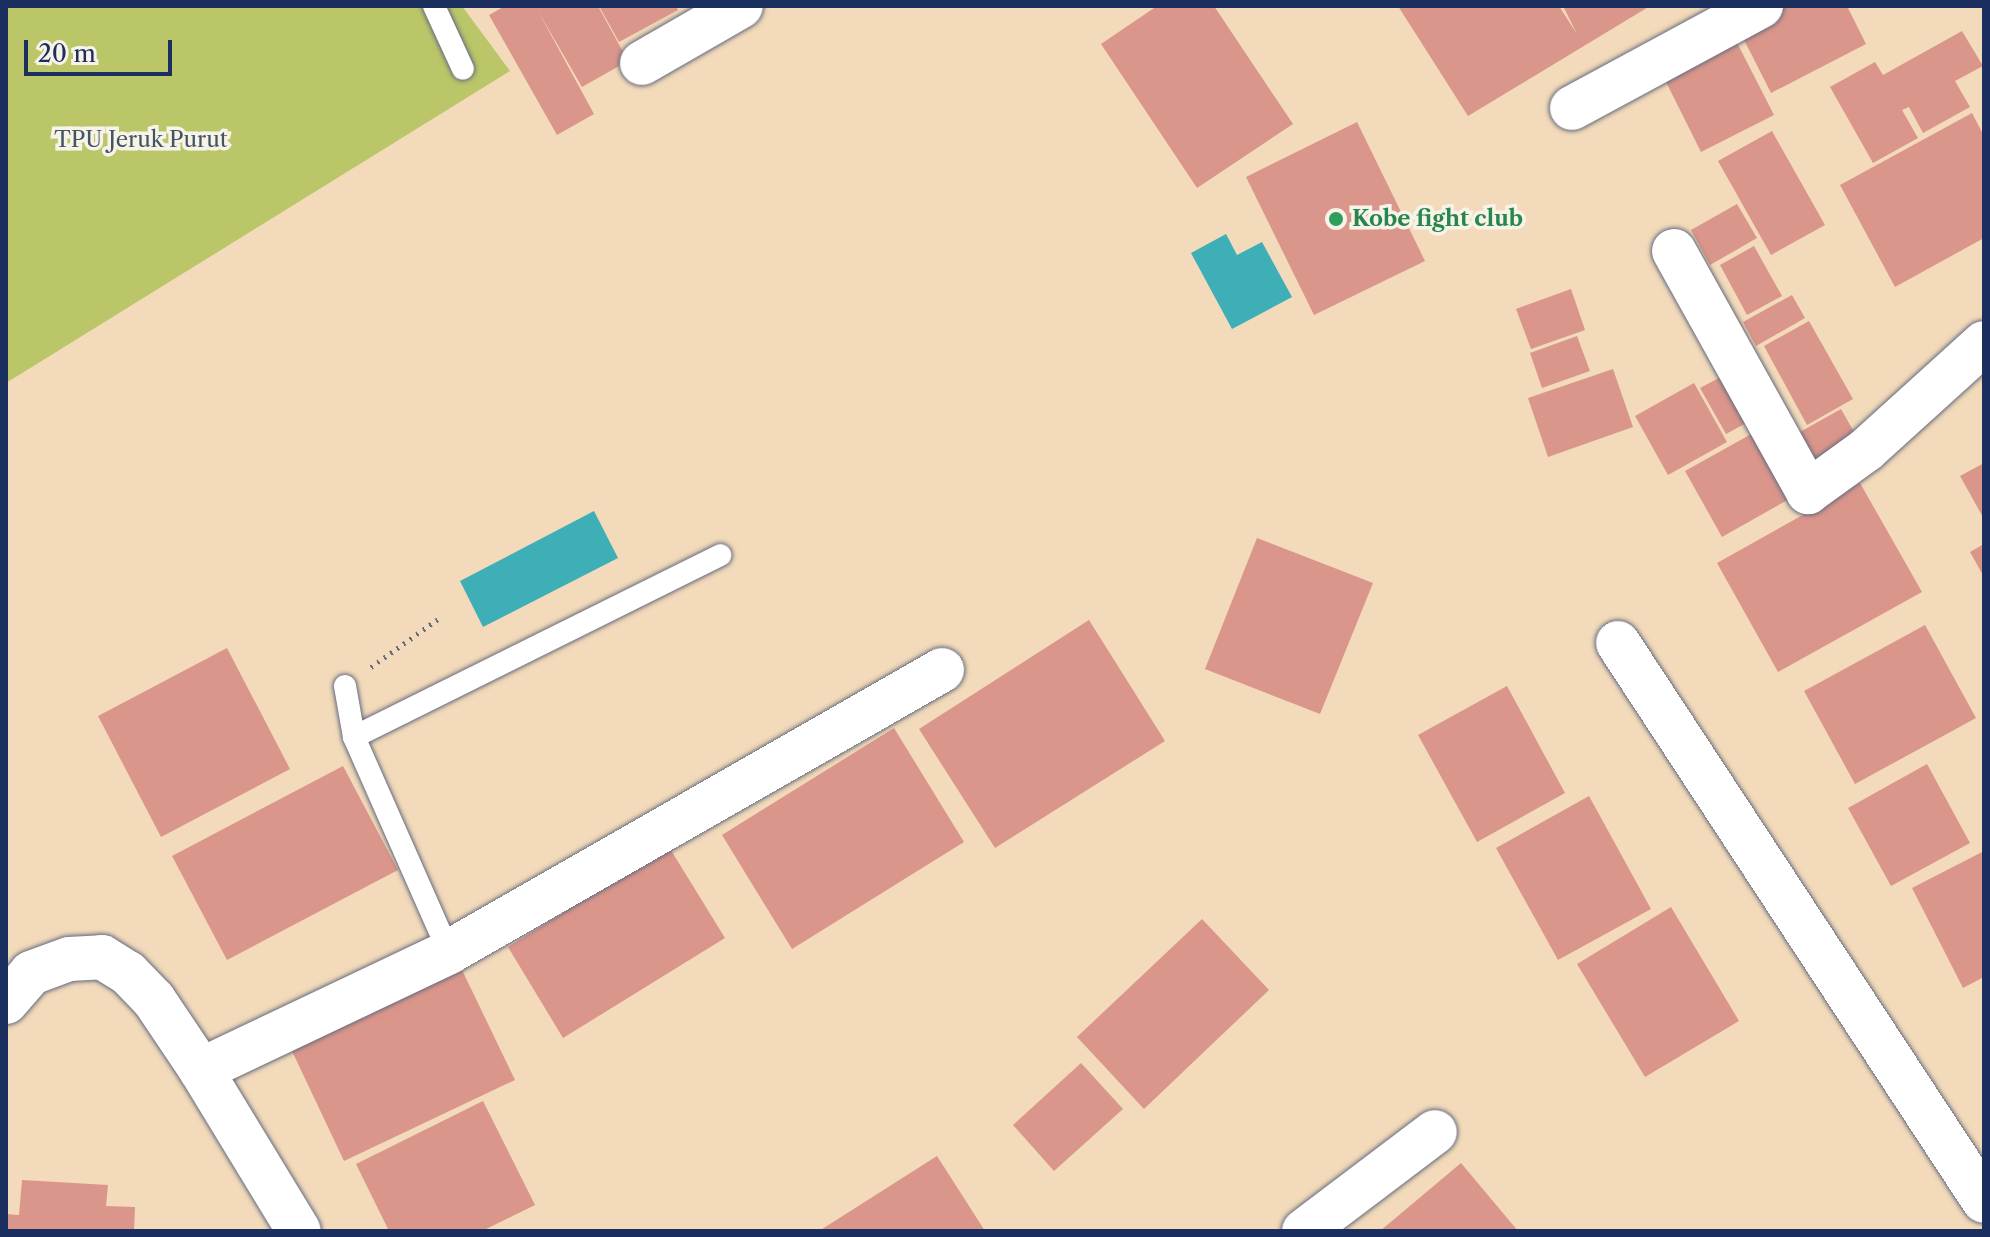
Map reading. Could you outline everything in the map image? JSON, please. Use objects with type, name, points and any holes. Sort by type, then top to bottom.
[{"type":"street","points":[[642,63],[741,6]]},
{"type":"street","points":[[1572,108],[1761,6]]},
{"type":"street","points":[[1674,251],[1808,492],[1866,450],[1984,343]]},
{"type":"street","points":[[1618,643],[1984,1201]]},
{"type":"street","points":[[201,1070],[449,952],[942,670]]},
{"type":"street","points":[[6,1002],[31,973],[69,959],[102,957],[128,973],[154,1000],[201,1070],[299,1231]]},
{"type":"street","points":[[1304,1231],[1435,1132]]},
{"type":"lane","points":[[434,6],[463,69]]},
{"type":"lane","points":[[354,737],[720,555]]},
{"type":"lane","points":[[345,686],[354,737],[449,952]]},
{"type":"path","points":[[345,686],[438,619]]},
{"type":"green space","name":"TPU Jeruk Purut","points":[[6,6],[462,6],[510,71],[6,383]]},
{"type":"water","points":[[1226,234],[1237,255],[1262,242],[1292,297],[1232,329],[1191,253]]},
{"type":"water","points":[[594,511],[618,558],[483,627],[460,581]]},
{"type":"building","points":[[505,6],[598,6],[628,61],[582,87],[538,11],[594,114],[557,135],[489,15]]},
{"type":"building","points":[[599,6],[676,6],[678,10],[619,42]]},
{"type":"building","points":[[1157,6],[1214,6],[1293,124],[1197,188],[1101,44]]},
{"type":"building","points":[[1398,6],[1559,6],[1577,34],[1563,6],[1650,6],[1468,116]]},
{"type":"building","points":[[1772,6],[1847,6],[1866,44],[1771,93],[1736,24]]},
{"type":"building","points":[[1729,27],[1774,115],[1701,152],[1657,64]]},
{"type":"building","points":[[1962,31],[1983,66],[1955,81],[1970,107],[1923,133],[1909,107],[1902,110],[1918,138],[1873,163],[1830,87],[1875,62],[1883,75]]},
{"type":"building","points":[[1972,113],[1984,136],[1984,238],[1895,287],[1840,185]]},
{"type":"building","name":"Kobe fight club","points":[[1357,122],[1425,261],[1314,315],[1246,177]]},
{"type":"building","points":[[1772,131],[1825,225],[1771,255],[1718,161]]},
{"type":"building","points":[[1737,204],[1757,238],[1710,265],[1691,230]]},
{"type":"building","points":[[1754,246],[1782,296],[1747,315],[1720,265]]},
{"type":"building","points":[[1571,289],[1585,330],[1531,349],[1516,309]]},
{"type":"building","points":[[1792,295],[1805,318],[1756,346],[1743,322]]},
{"type":"building","points":[[1809,321],[1853,399],[1807,425],[1764,346]]},
{"type":"building","points":[[1577,336],[1590,371],[1542,388],[1530,353]]},
{"type":"building","points":[[1613,369],[1633,427],[1548,457],[1528,398]]},
{"type":"building","points":[[1734,370],[1759,416],[1726,434],[1700,388]]},
{"type":"building","points":[[1694,383],[1727,442],[1668,475],[1635,416]]},
{"type":"building","points":[[1841,409],[1862,446],[1804,477],[1784,441]]},
{"type":"building","points":[[1755,432],[1791,498],[1722,537],[1685,471]]},
{"type":"building","points":[[1984,463],[1984,519],[1960,476]]},
{"type":"building","points":[[1860,483],[1922,592],[1778,672],[1717,563]]},
{"type":"building","points":[[1257,538],[1373,583],[1320,714],[1205,669]]},
{"type":"building","points":[[1984,544],[1984,577],[1970,552]]},
{"type":"building","points":[[1089,620],[1165,741],[995,848],[919,729]]},
{"type":"building","points":[[1925,625],[1976,718],[1855,784],[1804,691]]},
{"type":"building","points":[[227,648],[290,769],[161,837],[98,716]]},
{"type":"building","points":[[1507,686],[1565,793],[1477,842],[1418,735]]},
{"type":"building","points":[[894,728],[964,842],[792,949],[722,835]]},
{"type":"building","points":[[1927,764],[1970,843],[1891,886],[1848,808]]},
{"type":"building","points":[[343,766],[398,870],[227,960],[172,856]]},
{"type":"building","points":[[1589,796],[1651,909],[1558,960],[1496,848]]},
{"type":"building","points":[[669,847],[725,938],[563,1038],[508,947]]},
{"type":"building","points":[[1984,851],[1984,977],[1963,988],[1912,888]]},
{"type":"building","points":[[1671,907],[1739,1021],[1645,1077],[1577,964]]},
{"type":"building","points":[[1202,919],[1269,990],[1144,1109],[1077,1037]]},
{"type":"building","points":[[462,970],[515,1080],[344,1161],[292,1051]]},
{"type":"building","points":[[1081,1063],[1123,1109],[1054,1171],[1013,1125]]},
{"type":"building","points":[[483,1101],[535,1205],[482,1231],[389,1231],[356,1164]]},
{"type":"building","points":[[937,1156],[985,1231],[819,1231]]},
{"type":"building","points":[[1461,1163],[1518,1231],[1380,1231]]},
{"type":"building","points":[[22,1180],[108,1185],[106,1206],[135,1207],[134,1231],[6,1231],[6,1214],[19,1215]]},
{"type":"place","name":"Kobe fight club","points":[[1336,219]]}]
